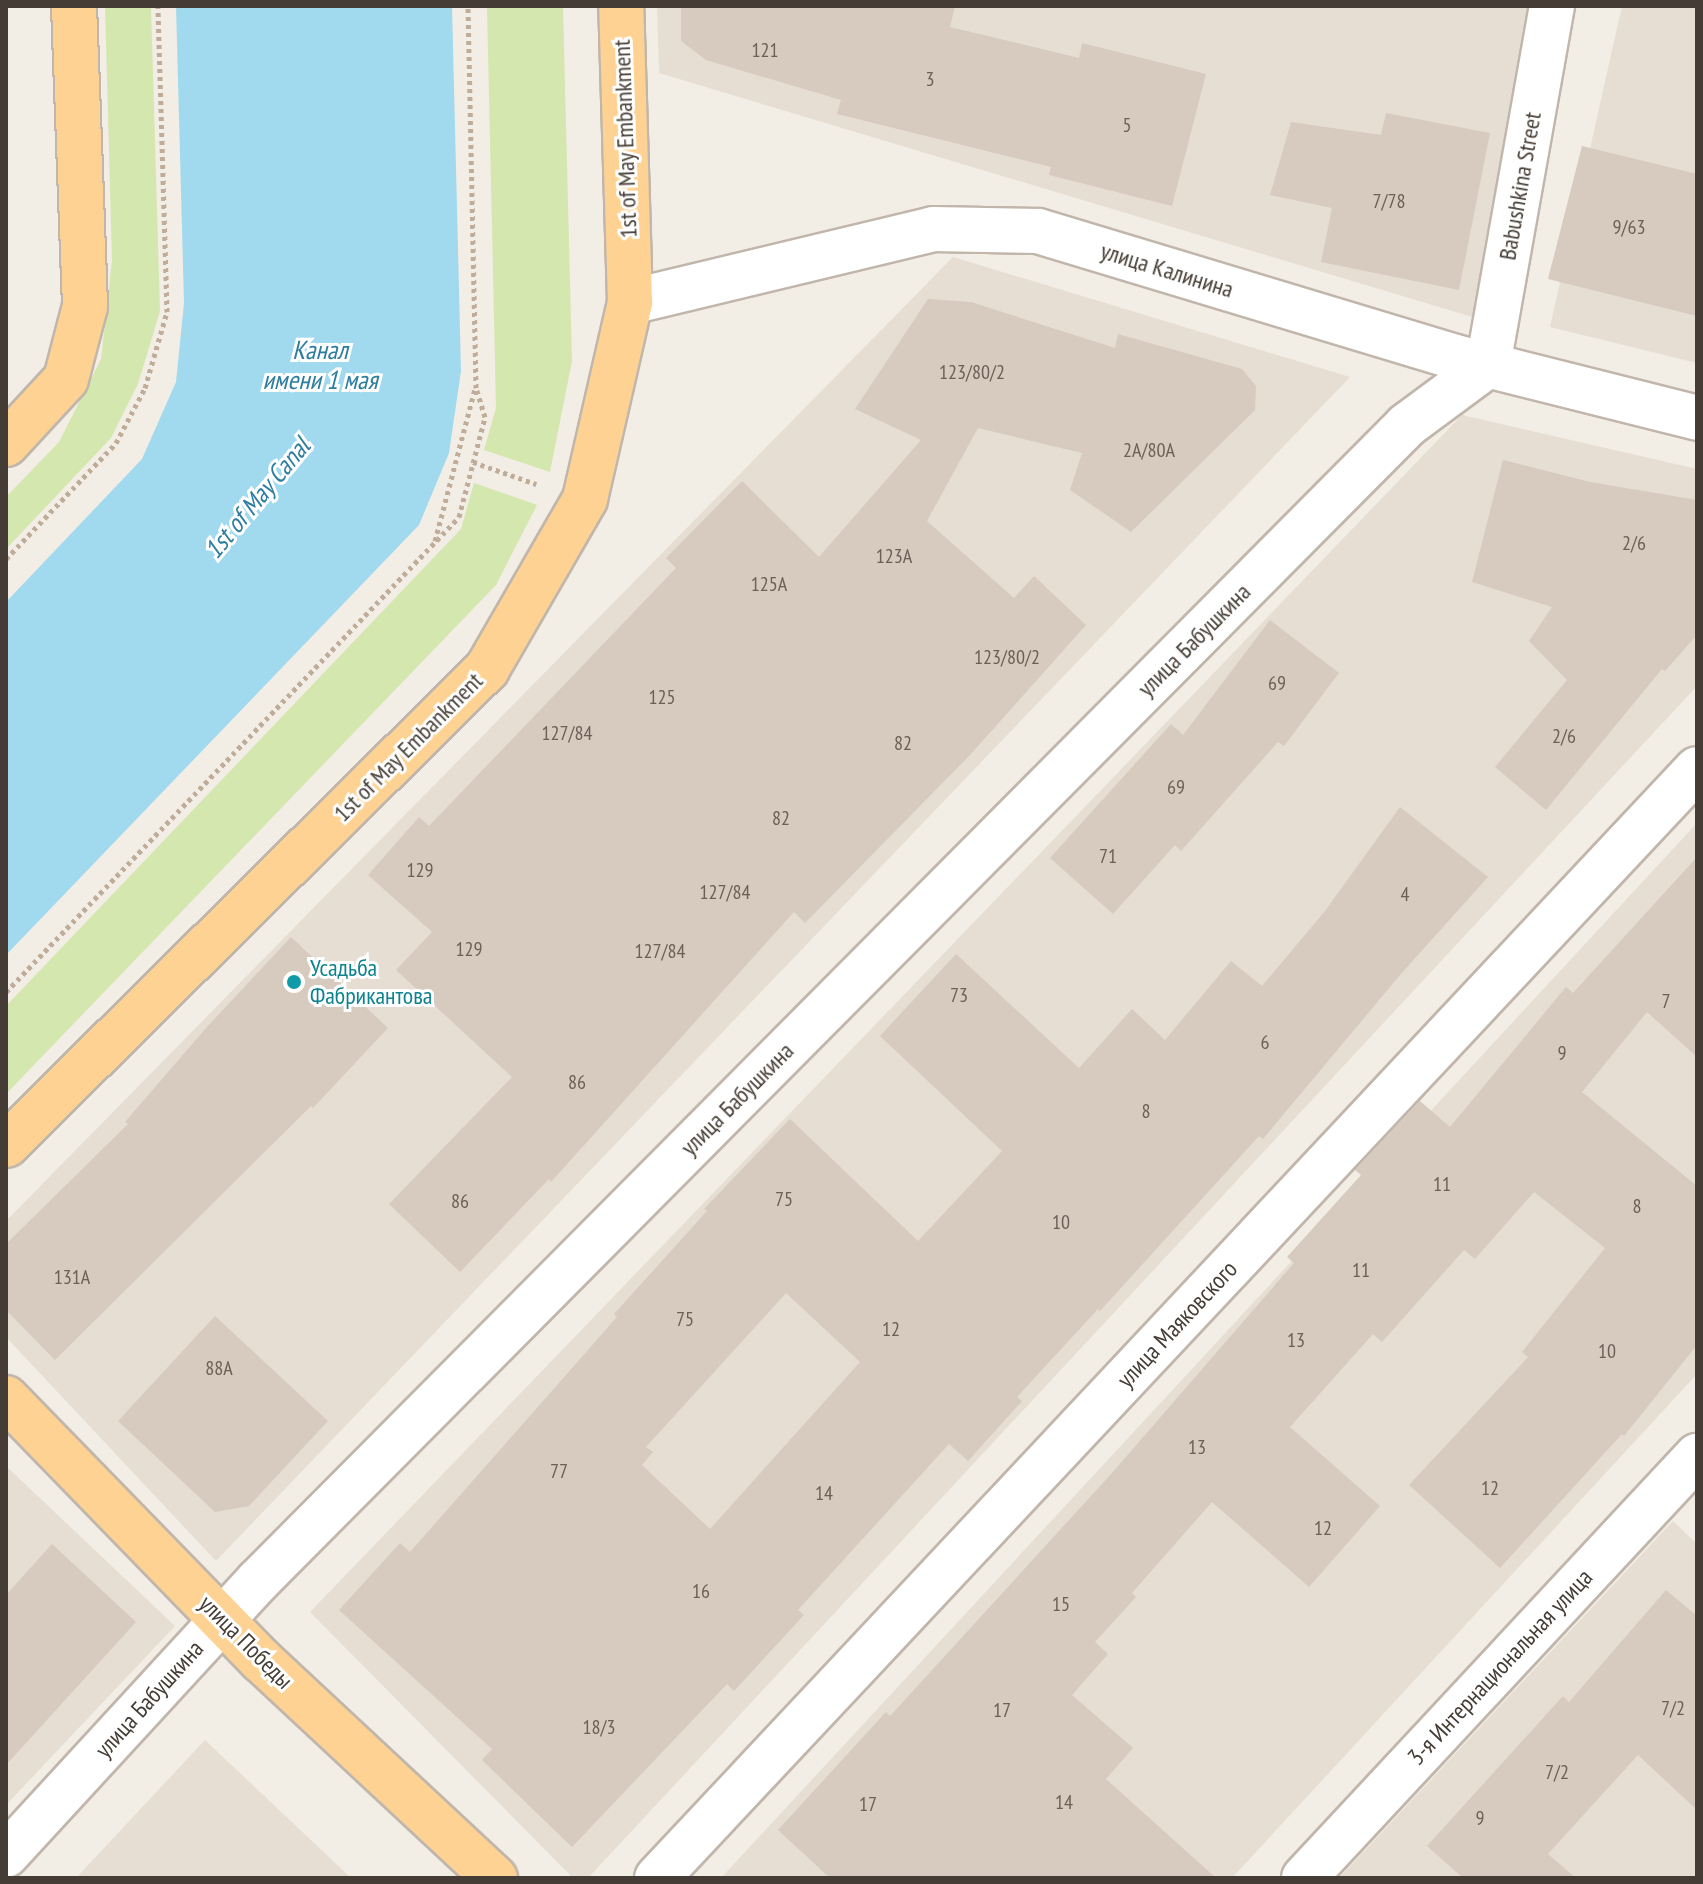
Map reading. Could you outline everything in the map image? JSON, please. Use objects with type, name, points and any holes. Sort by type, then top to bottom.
[{"type":"main road","points":[[6,444],[66,379],[85,306],[74,6]]},
{"type":"main road","name":"1st of May Embankment","points":[[6,1145],[487,669],[585,499],[630,302],[621,6]]},
{"type":"main road","name":"улица Победы","points":[[6,1398],[261,1660],[495,1878]]},
{"type":"street","name":"Babushkina Street","points":[[1488,365],[1552,6]]},
{"type":"street","name":"улица Калинина","points":[[630,302],[933,229],[1038,231],[1488,365],[1697,418]]},
{"type":"street","name":"улица Бабушкина","points":[[6,1855],[222,1618],[1407,425],[1488,365]]},
{"type":"street","name":"улица Маяковского","points":[[657,1878],[1697,769]]},
{"type":"street","name":"3-я Интернациональная улица","points":[[1304,1878],[1695,1463]]},
{"type":"path","points":[[6,992],[459,517],[485,417],[476,388],[468,6]]},
{"type":"path","points":[[433,546],[476,388]]},
{"type":"path","points":[[473,462],[516,477]]},
{"type":"shaded area","points":[[657,6],[1546,6],[1489,322],[659,73]]},
{"type":"shaded area","points":[[1622,6],[1697,6],[1697,363],[1550,327]]},
{"type":"shaded area","points":[[953,257],[1350,377],[216,1561],[6,1337],[6,1221]]},
{"type":"shaded area","points":[[1462,415],[1697,469],[1697,686],[588,1878],[573,1878],[310,1612]]},
{"type":"shaded area","points":[[1697,823],[1697,1374],[1232,1878],[721,1878]]},
{"type":"shaded area","points":[[6,1466],[175,1626],[6,1805]]},
{"type":"shaded area","points":[[1673,1521],[1697,1544],[1697,1878],[1339,1878]]},
{"type":"shaded area","points":[[205,1740],[351,1878],[76,1878]]},
{"type":"green space","points":[[105,6],[151,6],[160,311],[138,384],[111,438],[6,549],[6,497],[59,442],[101,359],[112,260]]},
{"type":"green space","points":[[487,6],[563,6],[572,361],[550,472],[484,450],[496,408]]},
{"type":"green space","points":[[474,483],[537,505],[496,585],[6,1094],[6,1006],[461,529]]},
{"type":"water","name":"Канал имени 1 мая","points":[[176,6],[452,6],[461,371],[449,453],[419,525],[6,955],[6,602],[142,459],[176,382],[184,303]]},
{"type":"building","points":[[681,6],[955,6],[950,27],[1079,58],[1082,43],[1206,74],[1172,206],[1049,175],[1051,167],[837,114],[841,100],[706,60],[681,41]]},
{"type":"building","points":[[1386,113],[1490,133],[1459,290],[1321,262],[1332,208],[1270,195],[1291,122],[1381,135]]},
{"type":"building","points":[[1582,146],[1697,174],[1697,316],[1548,279]]},
{"type":"building","points":[[928,299],[971,302],[1115,348],[1118,334],[1242,369],[1256,386],[1255,410],[1131,532],[1070,490],[1082,453],[978,428],[927,521],[1014,598],[1034,576],[1086,625],[970,755],[805,923],[794,912],[551,1182],[549,1179],[460,1272],[389,1204],[512,1077],[396,970],[432,932],[368,875],[419,817],[429,826],[676,568],[666,558],[742,481],[819,557],[921,440],[855,409]]},
{"type":"building","points":[[1503,460],[1590,482],[1697,500],[1697,635],[1665,671],[1662,669],[1546,810],[1495,767],[1567,680],[1529,641],[1552,607],[1472,582]]},
{"type":"building","points":[[1270,620],[1339,673],[1284,746],[1278,742],[1181,851],[1175,845],[1113,914],[1050,858],[1171,724],[1183,735]]},
{"type":"building","points":[[1400,807],[1488,877],[1400,975],[1263,1139],[1259,1136],[1017,1397],[1022,1401],[968,1461],[949,1444],[798,1610],[804,1615],[734,1691],[727,1684],[572,1847],[482,1760],[492,1749],[339,1610],[400,1543],[410,1552],[617,1317],[614,1314],[707,1211],[704,1209],[790,1119],[918,1241],[1002,1151],[880,1036],[956,954],[1079,1068],[1132,1009],[1165,1040],[1231,961],[1262,986],[1325,911]],"holes":[[[786,1293],[860,1362],[710,1529],[642,1465],[653,1452],[646,1447]]]},
{"type":"building","points":[[1697,857],[1697,1057],[1647,1012],[1582,1092],[1697,1186],[1697,1345],[1624,1436],[1622,1434],[1500,1568],[1409,1485],[1528,1357],[1522,1352],[1605,1248],[1534,1192],[1475,1259],[1464,1250],[1382,1342],[1373,1334],[1290,1427],[1380,1506],[1309,1587],[1212,1502],[1132,1593],[1136,1597],[1095,1642],[1108,1654],[1072,1695],[1133,1748],[1106,1779],[1216,1878],[830,1878],[778,1830],[886,1712],[890,1716],[1112,1473],[1294,1263],[1287,1257],[1361,1175],[1355,1170],[1420,1101],[1450,1127],[1566,987],[1573,993]]},
{"type":"building","points":[[291,937],[388,1028],[313,1108],[311,1106],[55,1360],[6,1310],[6,1244],[128,1124],[125,1122],[206,1028]]},
{"type":"building","points":[[215,1316],[328,1421],[249,1506],[215,1512],[118,1421]]},
{"type":"building","points":[[52,1544],[136,1622],[6,1765],[6,1595]]},
{"type":"building","points":[[1666,1590],[1697,1616],[1697,1810],[1638,1755],[1548,1854],[1576,1878],[1463,1878],[1427,1846],[1563,1696],[1569,1702]]},
{"type":"place","name":"Усадьба Фабрикантова","points":[[294,982]]},
{"type":"water label","name":"1st of May Canal","points":[[257,498]]}]
